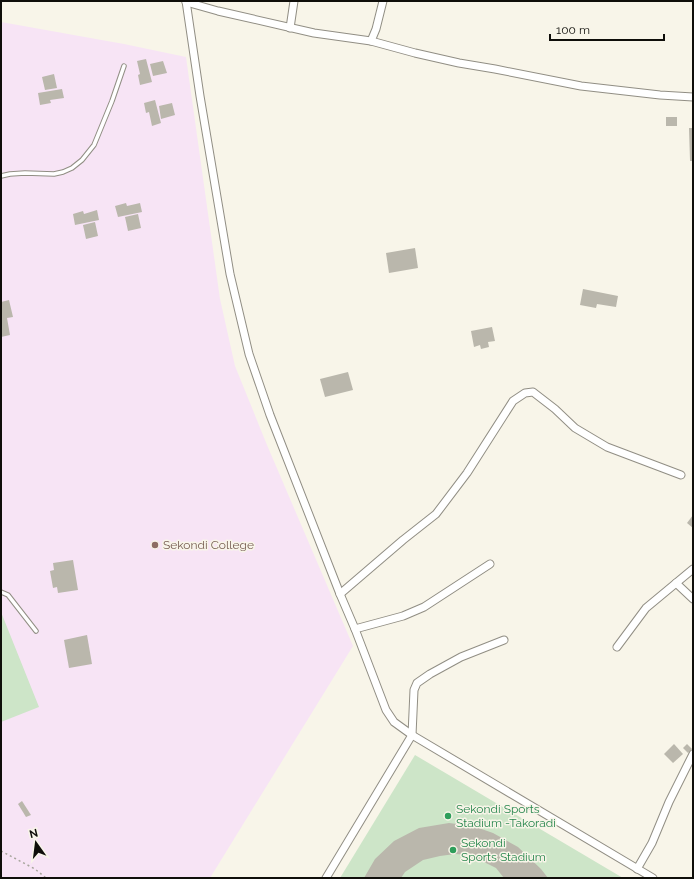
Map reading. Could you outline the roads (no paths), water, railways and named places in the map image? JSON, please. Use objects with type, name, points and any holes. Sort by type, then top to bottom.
[{"type":"street","points":[[290,28],[294,1]]},
{"type":"street","points":[[371,41],[376,29],[383,1]]},
{"type":"street","points":[[653,878],[412,735],[394,722],[386,710],[270,415],[249,354],[230,274],[186,2],[290,28],[371,41],[459,63],[581,86],[660,95],[693,97]]},
{"type":"street","points":[[340,594],[436,514],[467,473],[513,401],[525,393],[533,392],[555,409],[575,428],[607,447],[681,475]]},
{"type":"street","points":[[355,629],[403,616],[424,607],[490,564]]},
{"type":"street","points":[[617,647],[646,608],[693,569]]},
{"type":"street","points":[[676,583],[693,599]]},
{"type":"street","points":[[326,878],[412,735],[414,690],[417,683],[462,656],[504,640]]},
{"type":"street","points":[[637,869],[661,824],[669,802],[693,754]]},
{"type":"lane","points":[[1,176],[24,173],[54,174],[72,168],[82,160],[94,145],[112,101],[124,66]]},
{"type":"lane","points":[[1,592],[8,596],[36,631]]},
{"type":"place","name":"Sekondi College","points":[[155,545]]},
{"type":"place","name":"Sekondi Sports Stadium -Takoradi","points":[[448,816]]},
{"type":"place","name":"Sekondi Sports Stadium","points":[[453,850]]}]
